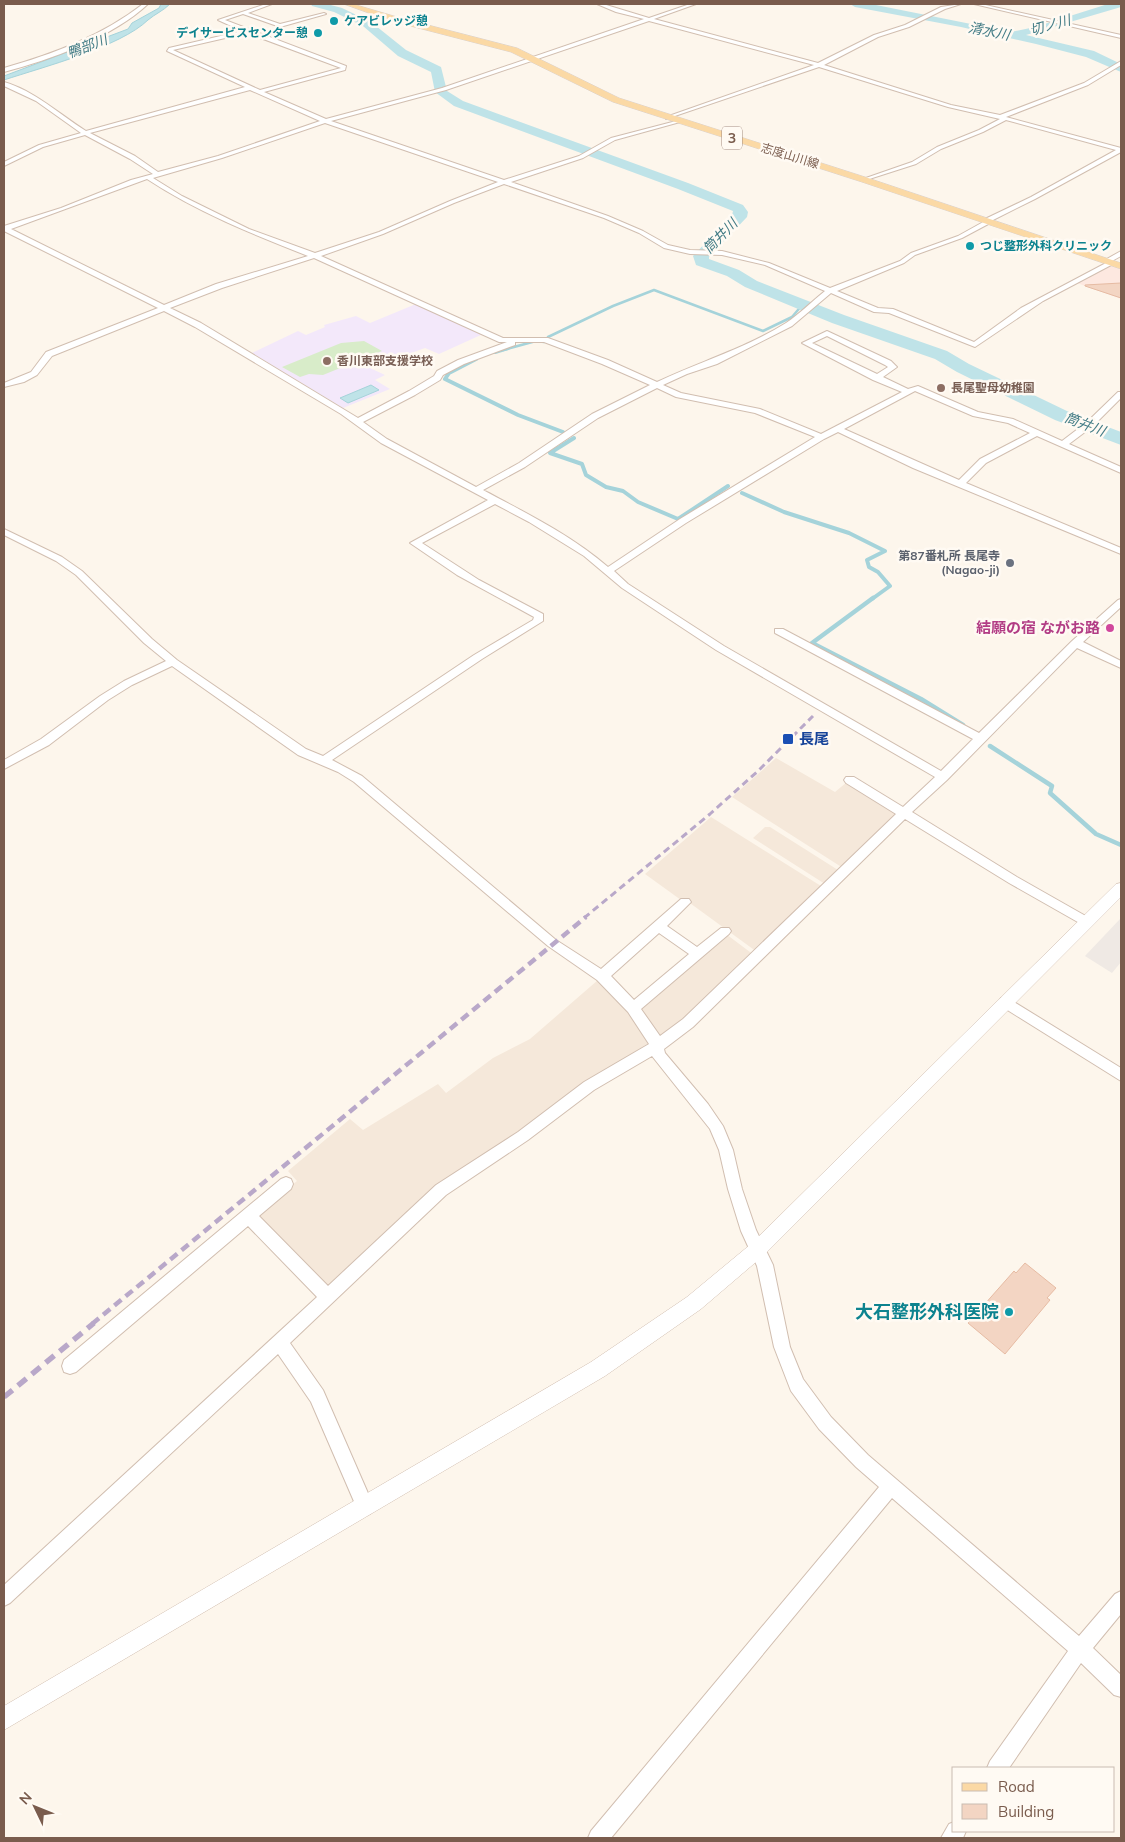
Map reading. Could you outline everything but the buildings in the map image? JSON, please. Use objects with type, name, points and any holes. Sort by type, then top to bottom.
[{"type":"main road","name":"志度山川線","points":[[347,4],[406,22],[497,45],[532,58],[616,100],[865,180],[1121,266]]},
{"type":"street","points":[[4,70],[55,52],[109,29],[126,20],[146,4]]},
{"type":"street","points":[[258,92],[343,69],[344,67],[220,21],[270,4]]},
{"type":"street","points":[[599,4],[819,65],[950,106],[1002,117],[1121,150]]},
{"type":"street","points":[[4,228],[63,209],[132,181],[149,178],[244,149],[325,122],[444,89],[694,4]]},
{"type":"street","points":[[668,118],[819,65],[876,36],[927,17],[943,8],[959,4]]},
{"type":"street","points":[[976,4],[1121,37]]},
{"type":"street","points":[[242,12],[280,26],[324,14]]},
{"type":"street","points":[[247,31],[171,49],[170,51],[325,122],[395,144],[502,183],[622,223],[666,247],[698,252],[731,254],[773,266],[877,310],[890,311],[975,345],[1011,316],[1109,262],[1121,253]]},
{"type":"street","points":[[865,180],[914,163],[938,148],[981,131],[1002,117],[1078,87],[1119,65]]},
{"type":"street","points":[[4,84],[41,101],[86,133],[128,154],[158,175]]},
{"type":"street","points":[[4,164],[41,146],[249,88]]},
{"type":"street","points":[[4,385],[37,371],[42,360],[49,354],[219,286],[268,272],[381,233],[431,210],[587,154],[620,136],[678,121]]},
{"type":"street","points":[[477,490],[522,465],[596,416],[684,372],[714,362],[798,317],[829,291],[902,262],[913,254],[960,237],[1121,150]]},
{"type":"street","points":[[149,178],[180,197],[248,230],[313,255],[481,332],[502,340],[514,342],[546,340],[694,399],[757,411],[821,437]]},
{"type":"street","points":[[4,228],[231,344],[357,422],[384,441],[575,545],[648,601],[720,648],[943,777]]},
{"type":"street","points":[[876,378],[893,367],[827,333],[806,343],[876,378],[908,392]]},
{"type":"street","points":[[357,422],[403,398],[437,378],[440,373],[461,362],[514,342]]},
{"type":"street","points":[[607,571],[619,565],[683,521],[821,437],[915,388],[976,414],[988,418],[1001,418],[1121,470]]},
{"type":"street","points":[[1062,445],[1088,426],[1121,394]]},
{"type":"street","points":[[838,429],[960,484],[1121,552]]},
{"type":"street","points":[[960,484],[983,461],[1036,433]]},
{"type":"street","points":[[323,762],[335,752],[478,657],[538,621],[539,616],[479,585],[416,543],[495,500]]},
{"type":"street","points":[[4,532],[59,559],[79,573],[148,641],[174,662],[302,752],[358,779],[552,943],[602,976],[618,991],[633,1008],[654,1038],[659,1056],[716,1126],[726,1150],[735,1189],[757,1250],[765,1265],[782,1347],[797,1385],[825,1423],[862,1461],[1080,1649],[1121,1688]]},
{"type":"street","points":[[4,1597],[280,1342],[440,1190],[523,1136],[589,1086],[657,1046],[688,1024],[788,927],[826,886],[943,777],[1076,643],[1121,602]]},
{"type":"street","points":[[779,631],[981,739]]},
{"type":"street","points":[[1076,643],[1121,665]]},
{"type":"street","points":[[4,765],[45,742],[112,693],[174,662]]},
{"type":"street","points":[[850,780],[1013,880],[1087,922]]},
{"type":"street","points":[[4,1718],[598,1369],[694,1303],[757,1250],[1121,888]]},
{"type":"street","points":[[602,976],[685,902]]},
{"type":"street","points":[[658,926],[698,954]]},
{"type":"street","points":[[633,1008],[725,931]]},
{"type":"street","points":[[1006,1002],[1121,1075]]},
{"type":"street","points":[[70,1366],[286,1184]]},
{"type":"street","points":[[248,1216],[328,1297]]},
{"type":"street","points":[[280,1342],[317,1396],[365,1506]]},
{"type":"street","points":[[598,1838],[891,1486]]},
{"type":"street","points":[[998,1767],[1080,1649],[1121,1600]]},
{"type":"shaded area","points":[[1110,266],[1121,268],[1121,299],[1077,283]]},
{"type":"shaded area","name":"香川東部支援学校","points":[[416,304],[483,334],[439,354],[425,348],[370,368],[385,375],[375,380],[390,389],[343,408],[252,353],[298,331],[306,335],[325,327],[324,325],[356,316],[370,323]]},
{"type":"shaded area","points":[[776,758],[835,792],[847,782],[895,809],[897,816],[843,868],[732,797]]},
{"type":"shaded area","points":[[711,817],[821,886],[786,926],[757,952],[683,898],[681,900],[645,874]]},
{"type":"shaded area","points":[[765,827],[770,827],[838,870],[825,884],[753,838]]},
{"type":"shaded area","points":[[1121,918],[1121,962],[1112,973],[1085,956]]},
{"type":"shaded area","points":[[726,934],[754,955],[686,1021],[658,1040],[636,1009]]},
{"type":"shaded area","points":[[598,980],[615,995],[650,1042],[587,1082],[520,1131],[440,1185],[330,1289],[256,1215],[297,1181],[288,1171],[350,1119],[363,1130],[438,1084],[446,1093],[493,1058],[530,1039]]},
{"type":"green space","points":[[364,341],[382,351],[323,375],[309,374],[300,377],[282,367],[341,343]]},
{"type":"water","name":"鴨部川","points":[[161,4],[170,4],[135,30],[119,39],[80,55],[4,80],[4,76],[128,29],[132,23],[159,8]]},
{"type":"water","points":[[371,385],[379,390],[348,403],[340,398]]},
{"type":"waterway","name":"筒井川","points":[[316,4],[338,10],[367,24],[402,53],[437,70],[441,92],[458,104],[711,196],[738,208],[741,212],[739,217],[701,256],[702,262],[733,273],[751,284],[838,319],[941,355],[963,368],[1062,416],[1121,439]]},
{"type":"waterway","name":"清水川","points":[[855,4],[961,24],[1036,41],[1090,54],[1121,68]]},
{"type":"waterway","name":"切ノ川","points":[[1015,34],[1037,30],[1118,4]]},
{"type":"waterway","points":[[548,337],[613,306],[654,290],[763,331],[792,317],[803,304]]},
{"type":"waterway","points":[[503,350],[536,341],[544,342]]},
{"type":"waterway","points":[[495,352],[508,348]]},
{"type":"waterway","points":[[476,359],[449,373],[445,379],[518,415],[563,432]]},
{"type":"waterway","points":[[574,438],[550,453],[582,464],[586,475],[606,487],[623,491],[638,502],[678,519],[728,486]]},
{"type":"waterway","points":[[742,493],[784,512],[849,533],[885,551],[867,560],[869,567],[878,572],[890,586],[872,599]]},
{"type":"waterway","points":[[873,598],[812,643],[921,699],[963,725]]},
{"type":"waterway","points":[[990,746],[1052,786],[1050,793],[1096,834],[1121,845]]},
{"type":"railway","points":[[584,918],[710,814],[758,771],[813,716]]},
{"type":"railway","points":[[92,1324],[586,917]]},
{"type":"railway","points":[[4,1397],[94,1323]]},
{"type":"place","name":"ケアビレッジ憩","points":[[334,21]]},
{"type":"place","name":"デイサービスセンター憩","points":[[318,33]]},
{"type":"place","name":"つじ整形外科クリニック","points":[[970,246]]},
{"type":"place","name":"香川東部支援学校","points":[[327,361]]},
{"type":"place","name":"長尾聖母幼稚園","points":[[941,388]]},
{"type":"place","name":"第87番札所 長尾寺 (Nagao-ji)","points":[[1010,563]]},
{"type":"place","name":"結願の宿 ながお路","points":[[1110,628]]},
{"type":"place","name":"長尾","points":[[788,739]]},
{"type":"place","name":"大石整形外科医院","points":[[1009,1312]]}]
